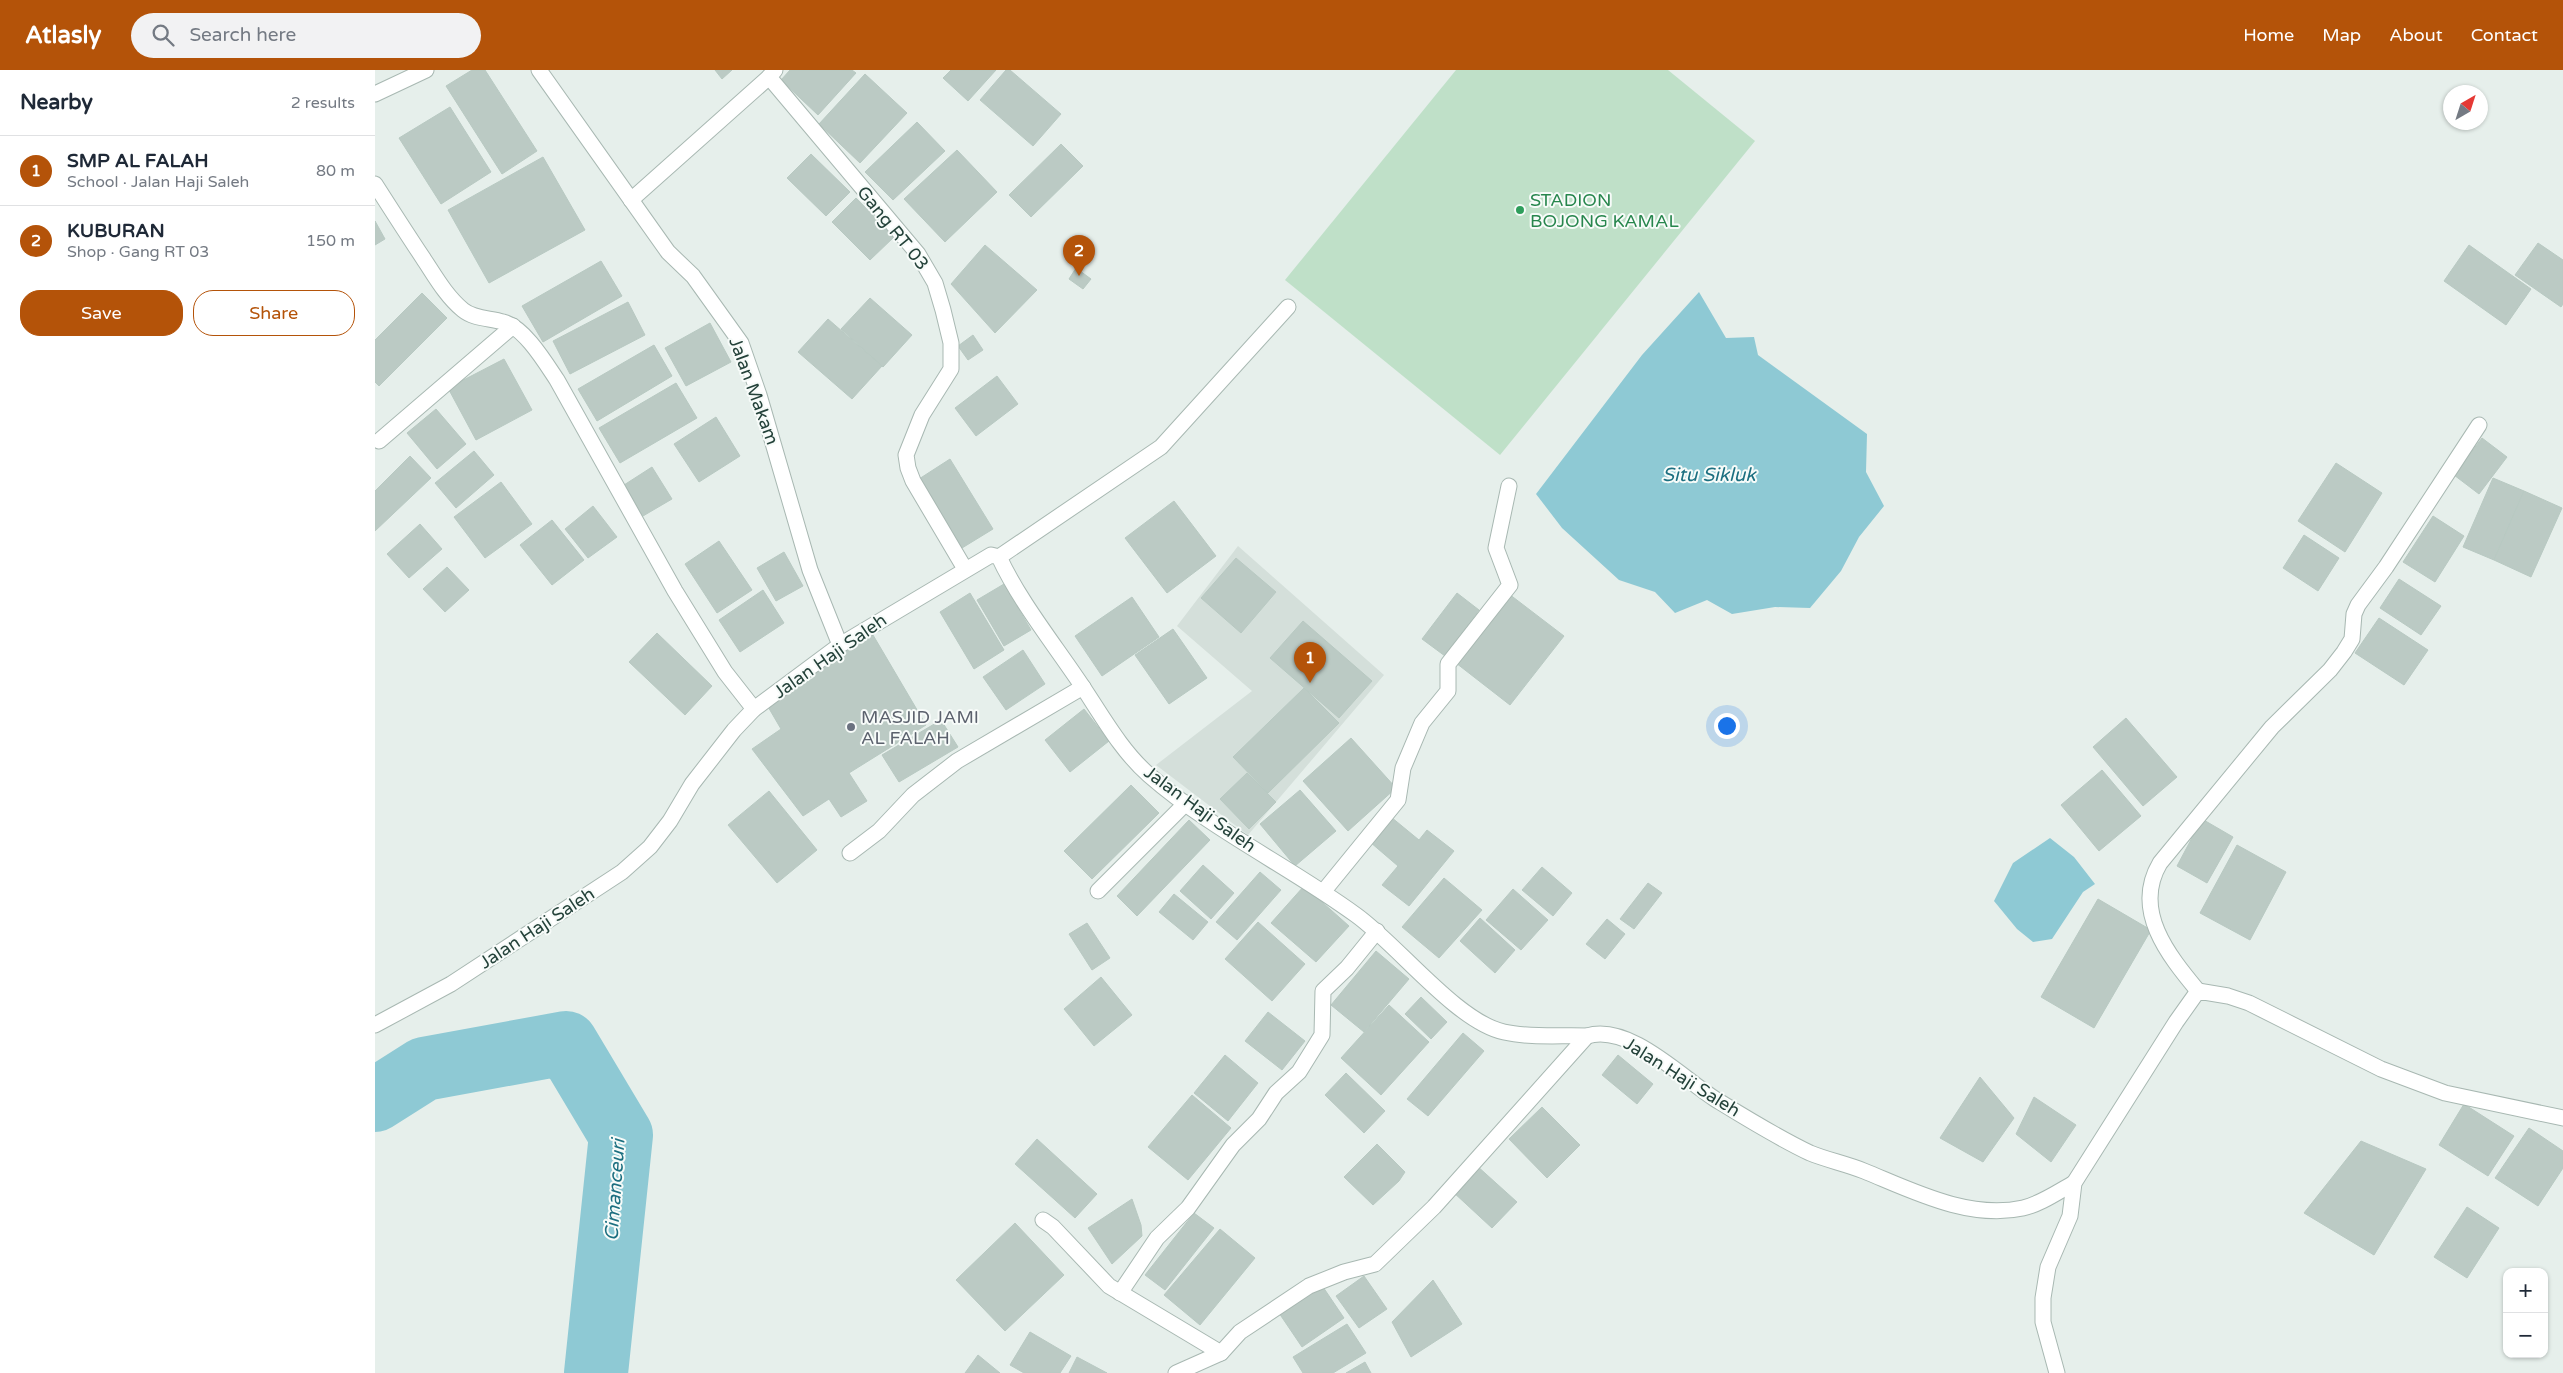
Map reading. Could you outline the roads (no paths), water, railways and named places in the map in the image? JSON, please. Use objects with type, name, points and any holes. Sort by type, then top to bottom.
[{"type":"street","points":[[375,94],[426,70]]},
{"type":"street","name":"Jalan Makam","points":[[539,70],[668,252],[693,276],[741,343],[759,395],[811,570],[840,645]]},
{"type":"street","points":[[631,200],[772,73]]},
{"type":"street","name":"Gang RT 03","points":[[772,73],[918,254],[935,283],[951,343],[951,369],[922,415],[906,455],[913,481],[965,569]]},
{"type":"street","points":[[375,184],[442,287],[458,305],[465,312],[487,320],[504,322],[513,326],[536,349],[557,380],[675,591],[725,672],[754,709]]},
{"type":"street","points":[[999,557],[1161,447],[1288,307]]},
{"type":"street","points":[[379,440],[513,326]]},
{"type":"street","points":[[2479,425],[2386,567],[2358,605],[2354,614],[2352,639],[2344,652],[2330,670],[2272,727],[2161,862],[2152,876],[2151,904],[2159,938],[2176,965],[2198,991],[2228,996],[2249,1003],[2381,1069],[2445,1093],[2563,1118]]},
{"type":"street","points":[[1323,892],[1399,800],[1403,768],[1422,723],[1448,691],[1448,664],[1510,585],[1496,548],[1509,486]]},
{"type":"street","name":"Jalan Haji Saleh","points":[[375,1025],[451,984],[622,872],[650,847],[670,821],[692,784],[734,730],[754,709],[840,645],[991,555],[999,557],[1121,744],[1147,774],[1244,844],[1323,892],[1377,931],[1449,999],[1479,1022],[1504,1032],[1587,1036],[1597,1033],[1615,1035],[1633,1042],[1714,1098],[1812,1154],[1847,1164],[1963,1208],[1999,1210],[2025,1208],[2075,1183]]},
{"type":"street","points":[[850,854],[879,831],[913,795],[957,761],[1083,687]]},
{"type":"street","points":[[1099,891],[1186,803]]},
{"type":"street","points":[[1120,1292],[1157,1238],[1188,1208],[1233,1145],[1259,1119],[1276,1093],[1299,1072],[1322,1035],[1323,991],[1347,968],[1377,931]]},
{"type":"street","points":[[2057,1373],[2043,1322],[2043,1298],[2048,1268],[2069,1216],[2075,1183],[2176,1022],[2198,991]]},
{"type":"street","points":[[1176,1373],[1221,1353],[1240,1332],[1293,1294],[1344,1272],[1375,1264],[1434,1207],[1587,1036]]},
{"type":"street","points":[[1043,1220],[1053,1226],[1109,1286],[1221,1353]]},
{"type":"water","name":"Situ Sikluk","points":[[1699,292],[1726,338],[1754,337],[1758,355],[1867,434],[1866,472],[1884,506],[1859,537],[1841,571],[1810,608],[1775,607],[1732,614],[1707,600],[1675,613],[1655,592],[1619,580],[1562,528],[1536,494],[1642,355]]},
{"type":"water","points":[[2050,838],[2074,857],[2095,884],[2083,892],[2052,939],[2033,942],[2017,929],[1994,901],[2013,863]]},
{"type":"waterway","name":"Cimanceuri","points":[[375,1100],[424,1069],[566,1043],[621,1135],[596,1373]]},
{"type":"place","name":"STADION BOJONG KAMAL","points":[[1520,210]]},
{"type":"place","name":"KUBURAN","points":[[1079,276]]},
{"type":"place","name":"SMP AL FALAH","points":[[1310,683]]},
{"type":"place","name":"MASJID JAMI AL FALAH","points":[[851,727]]}]
